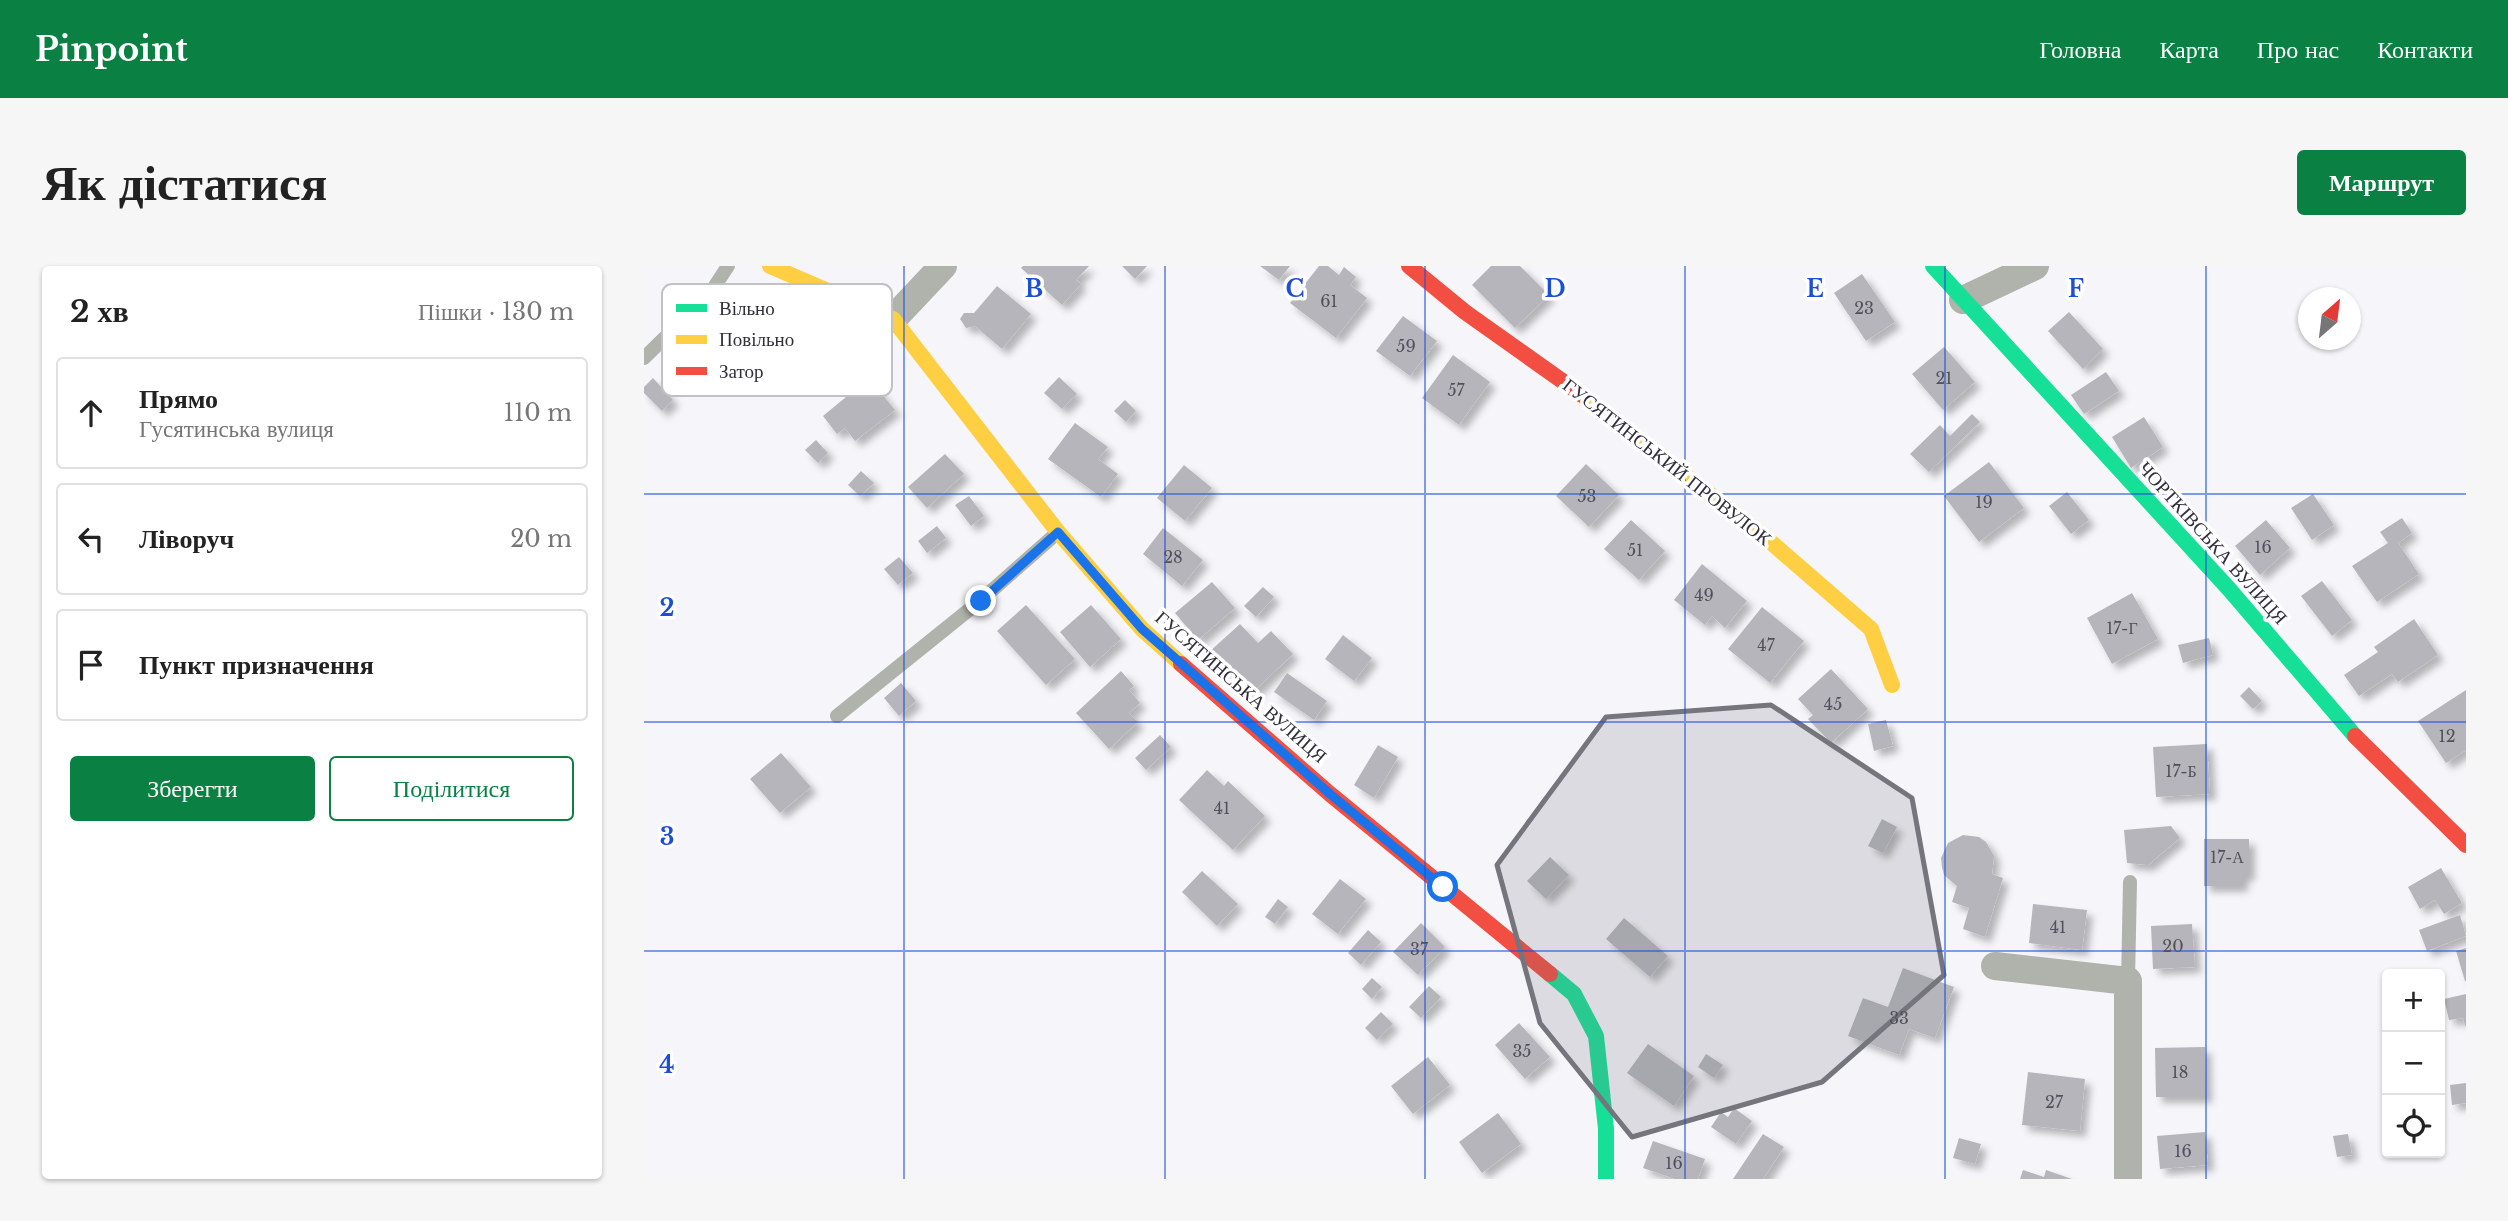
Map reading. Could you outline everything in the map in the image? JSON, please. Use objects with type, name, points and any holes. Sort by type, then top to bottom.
[{"type":"street","name":"ГУСЯТИНСЬКА ВУЛИЦЯ","points":[[770,266],[815,284]]},
{"type":"street","points":[[893,319],[943,266]]},
{"type":"street","name":"ГУСЯТИНСЬКИЙ ПРОВУЛОК","points":[[1409,266],[1465,312],[1598,407],[1798,565],[1871,629],[1892,685]]},
{"type":"street","name":"ЧОРТКІВСЬКА ВУЛИЦЯ","points":[[1933,266],[2228,589],[2360,741],[2466,845]]},
{"type":"street","points":[[1963,300],[2035,266]]},
{"type":"street","name":"ГУСЯТИНСЬКА ВУЛИЦЯ","points":[[893,319],[1058,532],[1142,629],[1330,794],[1574,994],[1596,1036],[1606,1129],[1606,1179]]},
{"type":"street","points":[[1995,966],[2128,981],[2128,1179]]},
{"type":"lane","points":[[716,284],[728,266]]},
{"type":"lane","points":[[644,358],[662,340]]},
{"type":"lane","points":[[836,716],[981,601],[1058,532]]},
{"type":"lane","points":[[2128,981],[2130,882]]},
{"type":"highlighted area","points":[[1771,705],[1912,798],[1944,975],[1822,1082],[1632,1137],[1540,1023],[1497,865],[1606,717]]},
{"type":"building","points":[[1089,266],[1076,280],[1081,284],[1062,305],[1021,268]]},
{"type":"building","points":[[1122,266],[1147,266],[1135,279]]},
{"type":"building","points":[[1260,266],[1290,266],[1279,280]]},
{"type":"building","points":[[1319,266],[1328,266],[1339,275],[1344,267],[1356,277],[1350,285],[1367,298],[1336,338],[1290,303]]},
{"type":"building","points":[[1491,266],[1520,266],[1549,295],[1515,328],[1472,285]]},
{"type":"building","points":[[1862,274],[1895,322],[1866,341],[1834,293]]},
{"type":"building","points":[[997,286],[1031,314],[1002,349],[975,326],[966,328],[960,319],[964,313],[974,313]]},
{"type":"building","points":[[2069,312],[2103,349],[2083,369],[2048,331]]},
{"type":"building","points":[[1403,316],[1437,341],[1410,376],[1376,351]]},
{"type":"building","points":[[1944,347],[1975,382],[1943,410],[1912,374]]},
{"type":"building","points":[[1453,355],[1490,382],[1459,425],[1422,398]]},
{"type":"building","points":[[2106,372],[2119,391],[2084,414],[2071,395]]},
{"type":"building","points":[[1059,377],[1077,394],[1062,409],[1044,393]]},
{"type":"building","points":[[653,378],[662,388],[662,396],[669,396],[673,400],[662,411],[644,393],[644,387]]},
{"type":"building","points":[[847,396],[884,396],[895,410],[855,441],[845,428],[837,434],[823,416]]},
{"type":"building","points":[[1125,400],[1136,411],[1126,422],[1114,411]]},
{"type":"building","points":[[1972,414],[1980,422],[1929,472],[1910,454],[1940,425],[1950,436]]},
{"type":"building","points":[[2144,417],[2163,447],[2131,468],[2112,437]]},
{"type":"building","points":[[1075,423],[1108,447],[1098,459],[1118,474],[1101,497],[1048,459]]},
{"type":"building","points":[[816,440],[828,453],[818,463],[805,450]]},
{"type":"building","points":[[945,454],[964,474],[927,508],[908,487]]},
{"type":"building","points":[[1989,462],[2024,508],[1979,542],[1944,496]]},
{"type":"building","points":[[1586,464],[1619,495],[1589,527],[1556,496]]},
{"type":"building","points":[[1184,465],[1212,488],[1185,521],[1157,498]]},
{"type":"building","points":[[861,471],[874,483],[860,496],[848,485]]},
{"type":"building","points":[[2067,492],[2089,520],[2071,534],[2049,506]]},
{"type":"building","points":[[2313,494],[2334,525],[2312,540],[2291,508]]},
{"type":"building","points":[[969,496],[984,516],[971,526],[955,505]]},
{"type":"building","points":[[2402,518],[2412,533],[2398,543],[2419,574],[2377,602],[2352,566],[2388,543],[2380,532]]},
{"type":"building","points":[[1631,520],[1665,551],[1639,580],[1604,549]]},
{"type":"building","points":[[2266,520],[2290,548],[2260,575],[2235,546]]},
{"type":"building","points":[[937,526],[946,538],[927,553],[918,541]]},
{"type":"building","points":[[1163,528],[1203,560],[1182,586],[1143,554]]},
{"type":"building","points":[[899,557],[913,573],[898,585],[884,569]]},
{"type":"building","points":[[1702,564],[1747,601],[1725,628],[1712,616],[1705,625],[1674,600]]},
{"type":"building","points":[[2322,581],[2352,620],[2332,636],[2301,596]]},
{"type":"building","points":[[1212,582],[1235,608],[1198,640],[1175,613]]},
{"type":"building","points":[[1263,587],[1274,597],[1256,617],[1244,606]]},
{"type":"building","points":[[2132,593],[2158,639],[2112,664],[2087,618]]},
{"type":"building","points":[[1026,605],[1075,659],[1046,685],[997,631]]},
{"type":"building","points":[[1091,605],[1121,639],[1090,667],[1060,632]]},
{"type":"building","points":[[1762,607],[1804,641],[1770,683],[1728,649]]},
{"type":"building","points":[[2414,619],[2438,655],[2398,682],[2392,674],[2359,696],[2344,675],[2378,652],[2374,647]]},
{"type":"building","points":[[1240,624],[1258,643],[1271,631],[1293,654],[1250,695],[1209,652]]},
{"type":"building","points":[[1343,635],[1372,658],[1354,681],[1325,659]]},
{"type":"building","points":[[2209,638],[2213,655],[2183,663],[2178,645]]},
{"type":"building","points":[[1831,669],[1868,709],[1831,743],[1808,719],[1813,715],[1798,699]]},
{"type":"building","points":[[1121,671],[1134,686],[1129,690],[1140,703],[1129,713],[1138,722],[1109,749],[1076,713]]},
{"type":"building","points":[[1287,673],[1327,701],[1314,720],[1274,692]]},
{"type":"building","points":[[901,683],[916,701],[899,716],[884,698]]},
{"type":"building","points":[[2249,687],[2262,701],[2253,709],[2240,696]]},
{"type":"building","points":[[2466,690],[2466,750],[2446,763],[2418,721]]},
{"type":"building","points":[[1886,720],[1893,746],[1874,751],[1868,724]]},
{"type":"building","points":[[1160,735],[1171,747],[1146,770],[1135,758]]},
{"type":"building","points":[[2207,744],[2210,794],[2156,797],[2153,747]]},
{"type":"building","points":[[1378,745],[1398,757],[1374,798],[1354,785]]},
{"type":"building","points":[[781,753],[811,787],[780,813],[750,779]]},
{"type":"building","points":[[1207,770],[1224,786],[1228,781],[1265,816],[1233,850],[1179,800]]},
{"type":"building","points":[[1882,819],[1897,827],[1883,853],[1868,846]]},
{"type":"building","points":[[2171,826],[2180,838],[2148,865],[2127,863],[2124,830]]},
{"type":"building","points":[[1963,835],[1979,837],[1986,842],[1994,856],[1992,874],[2003,878],[1985,937],[1963,929],[1969,908],[1952,902],[1957,886],[1944,875],[1942,867],[1941,858],[1948,843]]},
{"type":"building","points":[[2204,839],[2249,839],[2249,875],[2242,875],[2242,886],[2204,886]]},
{"type":"building","points":[[1550,857],[1569,875],[1546,899],[1527,881]]},
{"type":"building","points":[[2441,868],[2462,903],[2444,914],[2435,900],[2420,909],[2408,887]]},
{"type":"building","points":[[1202,871],[1238,904],[1217,926],[1182,892]]},
{"type":"building","points":[[1340,879],[1366,899],[1338,934],[1312,914]]},
{"type":"building","points":[[1278,899],[1288,907],[1275,924],[1265,917]]},
{"type":"building","points":[[2033,904],[2087,910],[2082,950],[2029,943]]},
{"type":"building","points":[[2460,915],[2466,936],[2427,951],[2419,930]]},
{"type":"building","points":[[1624,918],[1668,956],[1650,977],[1606,939]]},
{"type":"building","points":[[1421,923],[1445,947],[1418,975],[1393,952]]},
{"type":"building","points":[[2192,924],[2195,967],[2153,969],[2151,926]]},
{"type":"building","points":[[1368,930],[1381,942],[1361,965],[1348,953]]},
{"type":"building","points":[[2466,948],[2466,981],[2465,981],[2456,951]]},
{"type":"building","points":[[1903,968],[1954,987],[1935,1038],[1909,1029],[1899,1055],[1848,1036],[1863,998],[1888,1007]]},
{"type":"building","points":[[1372,978],[1382,987],[1372,999],[1362,989]]},
{"type":"building","points":[[1429,986],[1441,997],[1421,1018],[1409,1007]]},
{"type":"building","points":[[2466,994],[2466,1026],[2463,1018],[2449,1020],[2445,999]]},
{"type":"building","points":[[1381,1012],[1393,1024],[1377,1040],[1365,1028]]},
{"type":"building","points":[[1519,1023],[1550,1057],[1525,1079],[1495,1045]]},
{"type":"building","points":[[1648,1044],[1694,1076],[1674,1106],[1627,1073]]},
{"type":"building","points":[[2205,1047],[2206,1097],[2156,1097],[2155,1048]]},
{"type":"building","points":[[1706,1054],[1723,1065],[1714,1078],[1698,1067]]},
{"type":"building","points":[[1428,1057],[1450,1085],[1413,1114],[1391,1086]]},
{"type":"building","points":[[2028,1072],[2085,1079],[2080,1131],[2022,1125]]},
{"type":"building","points":[[2466,1083],[2466,1103],[2452,1105],[2450,1085]]},
{"type":"building","points":[[1734,1108],[1752,1121],[1736,1144],[1711,1127],[1721,1112],[1728,1117]]},
{"type":"building","points":[[1498,1113],[1521,1144],[1482,1173],[1459,1142]]},
{"type":"building","points":[[2205,1132],[2208,1165],[2160,1169],[2157,1136]]},
{"type":"building","points":[[1763,1134],[1784,1147],[1763,1179],[1733,1179]]},
{"type":"building","points":[[2348,1134],[2352,1155],[2337,1157],[2333,1136]]},
{"type":"building","points":[[1959,1138],[1981,1144],[1975,1164],[1953,1158]]},
{"type":"building","points":[[1653,1141],[1705,1159],[1698,1179],[1675,1179],[1643,1168]]},
{"type":"building","points":[[2023,1170],[2044,1177],[2046,1170],[2072,1179],[2020,1179]]},
{"type":"traffic: fast","points":[[1933,266],[2229,589],[2355,736]]},
{"type":"traffic: fast","points":[[1550,974],[1574,994],[1596,1036],[1606,1129],[1606,1179]]},
{"type":"traffic: slow","points":[[770,266],[812,284]]},
{"type":"traffic: slow","points":[[892,319],[1058,532],[1142,629],[1181,664]]},
{"type":"traffic: slow","points":[[1582,395],[1766,538],[1871,629],[1892,685]]},
{"type":"traffic: jam","points":[[1409,266],[1465,312],[1582,395]]},
{"type":"traffic: jam","points":[[1181,664],[1330,794],[1550,974]]},
{"type":"traffic: jam","points":[[2355,736],[2466,845]]},
{"type":"route","points":[[981,601],[1058,532],[1142,629],[1330,794],[1443,887]]}]
